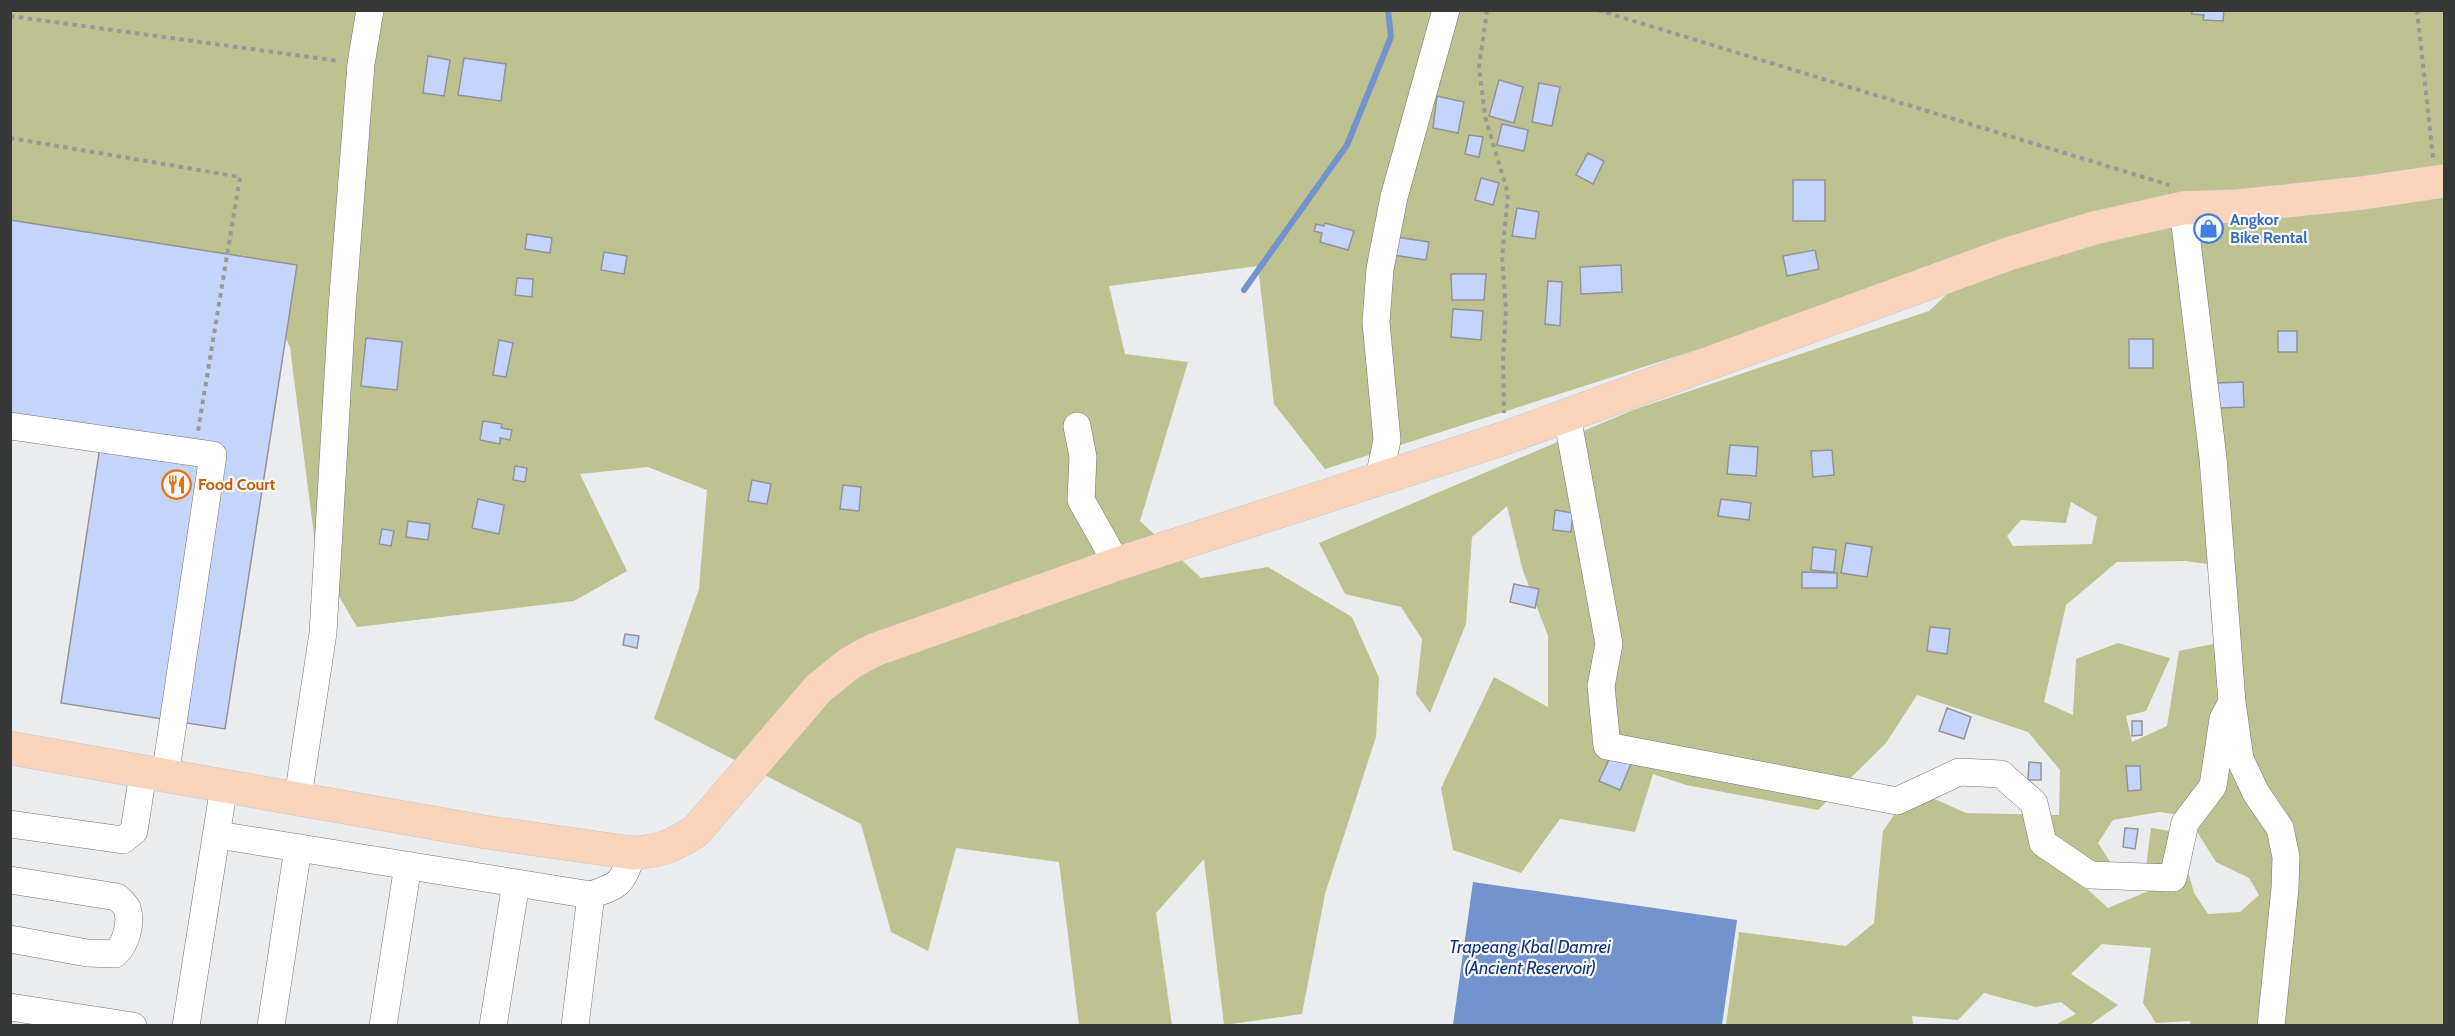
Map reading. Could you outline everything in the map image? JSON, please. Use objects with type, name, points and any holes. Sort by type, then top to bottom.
[{"type":"main road","points":[[10,748],[154,775],[298,797],[485,832],[633,853],[654,851],[673,846],[696,831],[818,689],[850,663],[874,650],[1117,564],[1504,438],[2008,254],[2094,228],[2176,197],[2238,206],[2440,182]]},
{"type":"street","points":[[298,797],[323,633],[342,308],[361,64],[370,10]]},
{"type":"street","points":[[1379,478],[1387,440],[1376,322],[1380,269],[1394,196],[1446,10]]},
{"type":"street","points":[[2176,197],[2213,458],[2232,702],[2240,759],[2256,793],[2280,828],[2286,857],[2271,1026]]},
{"type":"street","points":[[1567,416],[1609,644],[1601,686],[1607,746],[1897,801],[1959,772],[2001,774],[2034,803],[2043,843],[2090,875],[2173,878],[2185,822],[2213,786],[2223,719],[2232,702]]},
{"type":"street","points":[[10,426],[213,455],[154,775],[134,831],[123,840],[10,824]]},
{"type":"street","points":[[1077,426],[1083,457],[1082,500],[1117,564]]},
{"type":"street","points":[[186,1026],[224,786]]},
{"type":"street","points":[[218,835],[591,895],[615,887],[624,876],[633,853]]},
{"type":"street","points":[[271,1026],[298,848]]},
{"type":"street","points":[[383,1026],[408,865]]},
{"type":"street","points":[[10,880],[117,897],[126,907],[128,922],[122,948],[115,954],[87,953],[10,939]]},
{"type":"street","points":[[493,1026],[516,883]]},
{"type":"street","points":[[575,1026],[591,895]]},
{"type":"street","points":[[10,1006],[90,1022],[133,1026]]},
{"type":"path","points":[[1487,10],[1479,67],[1485,116],[1508,194],[1502,257],[1506,309],[1503,359],[1504,438]]},
{"type":"path","points":[[1598,10],[2176,197]]},
{"type":"path","points":[[2416,10],[2440,182]]},
{"type":"path","points":[[10,16],[361,64]]},
{"type":"path","points":[[10,138],[240,177],[194,452]]},
{"type":"green space","points":[[11,10],[2444,11],[2444,1025],[2191,1026],[2190,1021],[2156,1023],[2143,1003],[2151,948],[2102,944],[2071,974],[2118,1005],[2090,1025],[2055,1025],[2076,1014],[2061,1002],[2036,1007],[1984,993],[1958,1020],[1912,1016],[1913,1025],[1726,1025],[1739,932],[1846,946],[1874,923],[1883,831],[1912,789],[1966,813],[2059,815],[2060,770],[2028,732],[1917,695],[1886,743],[1818,810],[1686,785],[1653,774],[1635,832],[1560,819],[1521,873],[1453,850],[1441,788],[1494,677],[1548,707],[1548,636],[1523,571],[1507,506],[1472,537],[1466,624],[1430,713],[1416,694],[1422,639],[1401,607],[1345,594],[1319,543],[1633,410],[1929,311],[1987,257],[1325,469],[1274,404],[1258,266],[1109,286],[1125,354],[1188,362],[1140,521],[1201,578],[1268,567],[1352,617],[1379,678],[1376,737],[1325,894],[1302,1014],[1224,1025],[1204,859],[1156,913],[1172,1025],[1079,1025],[1059,862],[956,848],[928,951],[891,932],[861,824],[654,719],[699,589],[707,490],[648,467],[580,474],[627,571],[574,601],[357,627],[317,559],[290,347],[245,255],[149,366],[11,240]],"holes":[[[2071,502],[2097,517],[2092,544],[2013,546],[2007,536],[2021,520],[2066,523]],[[2185,561],[2215,565],[2218,643],[2179,651],[2167,726],[2132,742],[2126,716],[2146,711],[2170,658],[2118,643],[2076,659],[2073,715],[2044,702],[2066,605],[2117,562]],[[2159,812],[2187,816],[2216,862],[2249,878],[2259,895],[2240,912],[2208,914],[2194,893],[2177,832],[2151,828],[2146,867],[2151,890],[2108,908],[2086,888],[2116,871],[2098,843],[2113,820]]]},
{"type":"water","name":"Trapeang Kbal Damrei (Ancient Reservoir)","points":[[1473,882],[1737,920],[1722,1025],[1453,1025]]},
{"type":"building","points":[[2192,10],[2224,10],[2223,21],[2203,20],[2204,15],[2192,14]]},
{"type":"building","points":[[428,56],[450,60],[444,96],[423,93]]},
{"type":"building","points":[[464,58],[506,64],[501,101],[458,95]]},
{"type":"building","points":[[1499,80],[1523,87],[1514,123],[1489,116]]},
{"type":"building","points":[[1539,83],[1560,87],[1552,126],[1532,122]]},
{"type":"building","points":[[1437,96],[1464,102],[1458,133],[1433,128]]},
{"type":"building","points":[[1502,124],[1528,130],[1524,151],[1497,145]]},
{"type":"building","points":[[1469,135],[1483,137],[1479,157],[1465,154]]},
{"type":"building","points":[[1588,153],[1604,161],[1593,184],[1576,175]]},
{"type":"building","points":[[1481,178],[1499,183],[1493,205],[1475,200]]},
{"type":"building","points":[[1793,180],[1825,180],[1825,221],[1793,221]]},
{"type":"building","points":[[1517,208],[1539,212],[1535,239],[1512,236]]},
{"type":"building","points":[[10,220],[297,265],[225,729],[61,703],[101,440],[10,426]]},
{"type":"building","points":[[1325,223],[1354,231],[1348,250],[1320,242],[1322,233],[1314,231],[1316,224],[1324,226]]},
{"type":"building","points":[[527,234],[552,238],[550,253],[525,249]]},
{"type":"building","points":[[1396,237],[1429,242],[1426,260],[1393,255]]},
{"type":"building","points":[[1815,250],[1819,269],[1787,276],[1783,256]]},
{"type":"building","points":[[604,252],[627,256],[624,274],[601,270]]},
{"type":"building","points":[[1621,265],[1622,292],[1581,294],[1580,267]]},
{"type":"building","points":[[1451,274],[1486,274],[1484,300],[1452,300]]},
{"type":"building","points":[[517,278],[533,279],[532,297],[515,295]]},
{"type":"building","points":[[1548,281],[1562,282],[1560,326],[1545,324]]},
{"type":"building","points":[[1453,309],[1483,311],[1481,340],[1451,337]]},
{"type":"building","points":[[2278,331],[2297,331],[2297,352],[2278,352]]},
{"type":"building","points":[[366,338],[402,342],[397,390],[361,386]]},
{"type":"building","points":[[2129,339],[2153,339],[2153,368],[2129,368]]},
{"type":"building","points":[[499,340],[513,343],[506,377],[493,375]]},
{"type":"building","points":[[2243,382],[2244,407],[2218,408],[2217,383]]},
{"type":"building","points":[[483,421],[502,424],[501,428],[512,430],[510,440],[500,438],[500,444],[480,440]]},
{"type":"building","points":[[1730,445],[1758,447],[1756,476],[1727,474]]},
{"type":"building","points":[[1832,450],[1834,475],[1813,477],[1811,451]]},
{"type":"building","points":[[515,466],[527,468],[525,482],[513,480]]},
{"type":"building","points":[[752,480],[771,484],[767,504],[748,501]]},
{"type":"building","points":[[843,485],[861,487],[859,511],[840,509]]},
{"type":"building","points":[[478,499],[504,505],[499,534],[472,528]]},
{"type":"building","points":[[1721,499],[1751,503],[1749,520],[1718,516]]},
{"type":"building","points":[[1555,510],[1573,513],[1571,532],[1553,530]]},
{"type":"building","points":[[408,521],[430,524],[428,540],[406,537]]},
{"type":"building","points":[[382,529],[394,531],[391,546],[379,544]]},
{"type":"building","points":[[1846,543],[1872,547],[1867,577],[1841,573]]},
{"type":"building","points":[[1813,547],[1836,550],[1834,572],[1811,570]]},
{"type":"building","points":[[1802,572],[1837,573],[1837,588],[1802,588]]},
{"type":"building","points":[[1514,584],[1539,589],[1535,608],[1510,602]]},
{"type":"building","points":[[1930,627],[1950,629],[1947,654],[1927,651]]},
{"type":"building","points":[[625,634],[639,636],[637,648],[623,645]]},
{"type":"building","points":[[1947,708],[1971,717],[1964,739],[1939,731]]},
{"type":"building","points":[[2132,721],[2142,721],[2142,735],[2132,736]]},
{"type":"building","points":[[1611,755],[1631,764],[1620,790],[1599,781]]},
{"type":"building","points":[[2029,762],[2041,763],[2041,780],[2028,780]]},
{"type":"building","points":[[2126,766],[2140,766],[2141,790],[2128,791]]},
{"type":"building","points":[[2125,828],[2138,829],[2135,849],[2123,847]]},
{"type":"waterway","points":[[1244,290],[1347,145],[1391,37],[1388,10]]},
{"type":"place","name":"Angkor Bike Rental","points":[[2209,228]]},
{"type":"place","name":"Food Court","points":[[177,484]]}]
